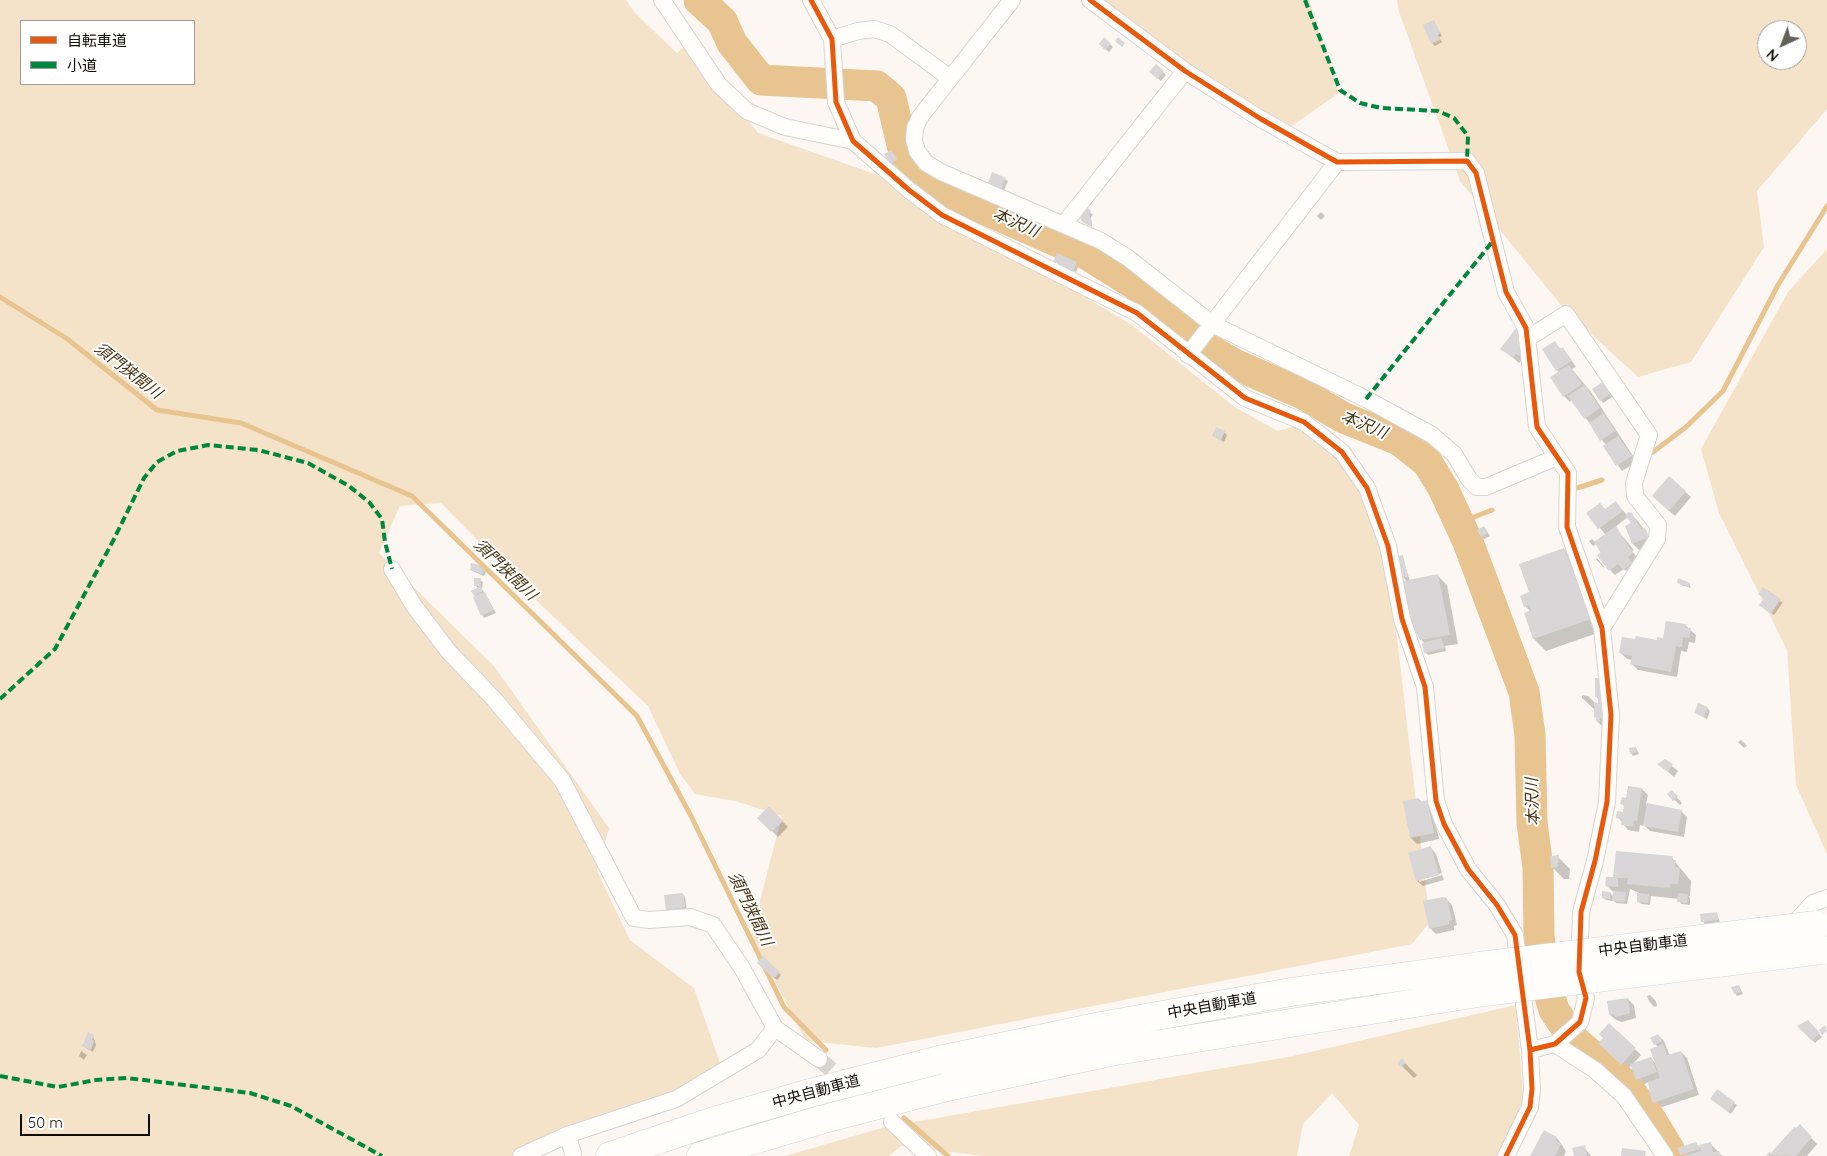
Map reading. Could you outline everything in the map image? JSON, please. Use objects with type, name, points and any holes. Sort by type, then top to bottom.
[{"type":"highway","name":"中央自動車道","points":[[610,1156],[710,1122],[792,1098],[939,1060],[1102,1026],[1272,996],[1480,966],[1823,937]]},
{"type":"highway","name":"中央自動車道","points":[[701,1156],[829,1117],[947,1088],[1100,1054],[1823,937]]},
{"type":"street","points":[[662,0],[719,85],[747,111],[785,127],[853,141]]},
{"type":"street","points":[[811,0],[832,39],[836,102],[853,141],[909,190],[942,215],[1137,313],[1245,398],[1304,422],[1342,452],[1367,488],[1388,546],[1402,619],[1426,687],[1436,801],[1444,824],[1468,869],[1497,905],[1515,935],[1530,1050],[1532,1088],[1530,1107],[1506,1156]]},
{"type":"street","points":[[1012,0],[920,117],[915,128],[914,140],[918,151],[926,162],[941,172],[1102,241],[1128,258],[1212,324],[1366,399],[1432,435],[1454,454],[1469,479],[1477,487],[1486,487],[1557,457]]},
{"type":"street","points":[[1090,0],[1185,71],[1261,119],[1337,162],[1467,161],[1476,173],[1506,292],[1526,328],[1537,427],[1568,473],[1567,528],[1602,628],[1611,715],[1607,802],[1596,861],[1581,912],[1579,972],[1586,998],[1580,1022],[1564,1036],[1530,1050]]},
{"type":"street","points":[[832,39],[858,31],[874,30],[890,34],[950,78]]},
{"type":"street","points":[[1064,224],[1185,71]]},
{"type":"street","points":[[1188,354],[1337,162]]},
{"type":"street","points":[[1527,339],[1566,314],[1649,435],[1634,483],[1635,496],[1658,526],[1657,540],[1602,628]]},
{"type":"street","points":[[392,569],[414,606],[449,652],[494,699],[562,780],[634,918],[649,920],[690,917],[712,925],[742,968],[775,1028],[819,1059]]},
{"type":"street","points":[[1579,972],[1778,940],[1813,903],[1827,898]]},
{"type":"street","points":[[521,1156],[566,1135],[676,1099],[758,1050],[775,1028]]},
{"type":"street","points":[[1564,1036],[1595,1070],[1624,1096],[1665,1156]]},
{"type":"street","points":[[892,1122],[928,1156]]},
{"type":"street","points":[[566,1135],[573,1153]]},
{"type":"shaded area","points":[[0,0],[626,0],[635,13],[677,53],[687,43],[758,133],[875,174],[918,197],[1132,325],[1236,408],[1278,431],[1307,422],[1346,451],[1386,543],[1430,922],[1412,944],[877,1048],[806,1041],[751,935],[782,816],[735,801],[695,794],[680,774],[648,706],[540,604],[441,503],[400,506],[379,553],[494,666],[609,828],[597,871],[630,940],[694,988],[720,1063],[682,1092],[528,1156],[0,1156]]},
{"type":"shaded area","points":[[1090,0],[1309,0],[1339,93],[1289,128],[1205,84]]},
{"type":"shaded area","points":[[1397,0],[1827,0],[1827,109],[1757,191],[1764,247],[1691,362],[1638,377],[1565,310],[1460,181],[1398,9]]},
{"type":"shaded area","points":[[1827,249],[1827,854],[1796,785],[1787,650],[1719,513],[1701,449],[1788,292]]},
{"type":"shaded area","points":[[1516,1005],[1524,1107],[1497,1156],[1349,1156],[1359,1125],[1332,1093],[1303,1124],[1297,1156],[983,1156],[901,1146],[889,1156],[785,1156],[885,1127],[1293,1056]]},
{"type":"building","points":[[1434,20],[1440,33],[1438,35],[1440,40],[1431,44],[1423,25]]},
{"type":"building","points":[[1104,37],[1111,44],[1105,50],[1099,44]]},
{"type":"building","points":[[1118,37],[1125,43],[1122,47],[1115,41]]},
{"type":"building","points":[[1156,64],[1164,71],[1158,79],[1149,72]]},
{"type":"building","points":[[891,150],[897,159],[890,164],[884,154]]},
{"type":"building","points":[[992,172],[1006,178],[1001,189],[988,183]]},
{"type":"building","points":[[1087,207],[1091,211],[1089,214],[1092,222],[1090,226],[1082,222],[1079,215]]},
{"type":"building","points":[[1057,253],[1077,262],[1073,271],[1053,262]]},
{"type":"building","points":[[1516,328],[1523,351],[1519,356],[1516,354],[1513,358],[1500,349]]},
{"type":"building","points":[[1555,341],[1560,349],[1563,347],[1571,361],[1556,371],[1542,349]]},
{"type":"building","points":[[1569,365],[1582,384],[1563,397],[1550,377]]},
{"type":"building","points":[[1604,381],[1612,393],[1600,401],[1592,389]]},
{"type":"building","points":[[1585,385],[1600,408],[1584,419],[1568,396]]},
{"type":"building","points":[[1604,413],[1615,431],[1600,441],[1589,423]]},
{"type":"building","points":[[1216,427],[1225,431],[1221,440],[1212,436]]},
{"type":"building","points":[[1618,436],[1632,456],[1616,466],[1603,446]]},
{"type":"building","points":[[1669,476],[1686,491],[1669,511],[1652,496]]},
{"type":"building","points":[[1616,501],[1623,511],[1598,529],[1586,513],[1600,503],[1605,509]]},
{"type":"building","points":[[1629,512],[1632,513],[1641,529],[1645,528],[1649,537],[1632,544],[1625,526],[1631,523],[1625,515]]},
{"type":"building","points":[[1484,526],[1488,533],[1481,537],[1477,530]]},
{"type":"building","points":[[1616,526],[1633,553],[1628,557],[1632,563],[1623,570],[1618,564],[1609,571],[1597,555],[1601,552],[1594,542]]},
{"type":"building","points":[[1564,548],[1591,619],[1533,639],[1524,613],[1531,610],[1529,605],[1524,607],[1520,596],[1529,592],[1519,564]]},
{"type":"building","points":[[1403,555],[1408,577],[1402,578],[1397,556]]},
{"type":"building","points":[[471,563],[480,565],[479,567],[484,569],[482,574],[470,570]]},
{"type":"building","points":[[1438,574],[1450,635],[1420,640],[1411,623],[1403,581]]},
{"type":"building","points":[[474,578],[481,578],[480,586],[474,586]]},
{"type":"building","points":[[1678,578],[1690,583],[1689,587],[1677,583]]},
{"type":"building","points":[[481,586],[483,591],[474,596],[471,591]]},
{"type":"building","points":[[1763,587],[1781,599],[1771,614],[1759,605],[1764,598],[1758,594]]},
{"type":"building","points":[[485,592],[494,610],[481,616],[473,597]]},
{"type":"building","points":[[1666,621],[1686,624],[1685,627],[1691,628],[1689,638],[1683,637],[1682,647],[1676,646],[1671,672],[1630,664],[1632,656],[1619,653],[1622,637],[1635,639],[1636,636],[1657,640],[1657,637],[1663,638]]},
{"type":"building","points":[[1441,638],[1445,648],[1424,653],[1422,643]]},
{"type":"building","points":[[1595,678],[1605,678],[1604,718],[1600,718],[1600,722],[1596,721],[1596,717],[1594,718],[1594,702],[1598,703],[1598,697],[1595,697]]},
{"type":"building","points":[[1698,703],[1708,707],[1704,717],[1694,713]]},
{"type":"building","points":[[1636,747],[1637,752],[1630,754],[1629,748]]},
{"type":"building","points":[[1665,759],[1673,764],[1668,772],[1657,764]]},
{"type":"building","points":[[1628,786],[1642,788],[1637,821],[1634,820],[1633,827],[1621,825],[1622,819],[1616,818],[1617,811],[1623,812],[1624,805],[1620,804],[1622,797],[1626,798]]},
{"type":"building","points":[[1671,790],[1678,796],[1673,801],[1667,794]]},
{"type":"building","points":[[1419,798],[1420,802],[1427,800],[1434,833],[1410,838],[1403,801]]},
{"type":"building","points":[[1647,803],[1682,810],[1678,832],[1643,826]]},
{"type":"building","points":[[769,806],[783,821],[771,832],[757,818]]},
{"type":"building","points":[[1431,846],[1439,875],[1416,881],[1408,853]]},
{"type":"building","points":[[1616,851],[1673,856],[1672,860],[1676,860],[1675,867],[1680,868],[1678,884],[1670,884],[1670,888],[1627,884],[1628,878],[1618,878],[1618,887],[1605,886],[1606,877],[1613,877]]},
{"type":"building","points":[[1559,855],[1558,867],[1551,868],[1550,856]]},
{"type":"building","points":[[1602,891],[1610,892],[1610,899],[1602,898]]},
{"type":"building","points":[[1613,891],[1626,892],[1625,902],[1612,901]]},
{"type":"building","points":[[683,893],[685,907],[666,910],[664,895]]},
{"type":"building","points":[[1637,893],[1649,894],[1648,903],[1637,902]]},
{"type":"building","points":[[1678,893],[1688,894],[1687,903],[1677,902]]},
{"type":"building","points":[[1447,898],[1452,920],[1449,921],[1449,924],[1429,929],[1423,901]]},
{"type":"building","points":[[1717,912],[1718,920],[1701,922],[1700,914]]},
{"type":"building","points":[[763,956],[780,972],[774,978],[757,963]]},
{"type":"building","points":[[1739,985],[1741,992],[1734,994],[1731,987]]},
{"type":"building","points":[[1628,998],[1630,1013],[1615,1017],[1614,1014],[1609,1015],[1607,1001]]},
{"type":"building","points":[[1808,1020],[1820,1033],[1812,1041],[1797,1026]]},
{"type":"building","points":[[1609,1023],[1636,1048],[1621,1065],[1598,1043],[1603,1038],[1599,1034]]},
{"type":"building","points":[[1825,1025],[1827,1031],[1822,1035],[1819,1030]]},
{"type":"building","points":[[88,1032],[94,1035],[91,1050],[82,1046]]},
{"type":"building","points":[[1658,1034],[1662,1041],[1654,1045],[1650,1038]]},
{"type":"building","points":[[1663,1044],[1667,1055],[1681,1051],[1694,1089],[1652,1103],[1648,1082],[1660,1078],[1650,1049]]},
{"type":"building","points":[[1651,1057],[1657,1072],[1636,1080],[1630,1064]]},
{"type":"building","points":[[1402,1058],[1406,1063],[1401,1067],[1397,1063]]},
{"type":"building","points":[[1717,1089],[1735,1102],[1728,1112],[1710,1099]]},
{"type":"building","points":[[1800,1124],[1812,1137],[1796,1156],[1766,1155],[1769,1152],[1771,1153],[1794,1127],[1796,1128]]},
{"type":"building","points":[[1544,1130],[1557,1137],[1555,1140],[1561,1144],[1555,1156],[1530,1156]]},
{"type":"building","points":[[1696,1142],[1699,1149],[1680,1155],[1677,1148]]},
{"type":"building","points":[[1711,1142],[1713,1152],[1719,1151],[1720,1156],[1683,1156],[1701,1151],[1699,1145]]},
{"type":"building","points":[[1585,1145],[1587,1156],[1574,1156],[1572,1148]]},
{"type":"building","points":[[1622,1148],[1646,1151],[1645,1156],[1621,1156]]},
{"type":"waterway","name":"本沢川","points":[[699,0],[722,21],[732,43],[761,80],[877,86],[891,98],[902,145],[913,167],[934,187],[1088,255],[1136,285],[1209,349],[1234,364],[1303,394],[1344,418],[1399,440],[1427,462],[1443,488],[1468,542],[1524,692],[1530,735],[1532,823],[1538,868],[1539,937],[1547,987],[1554,1010],[1574,1040],[1626,1085],[1650,1118],[1669,1149],[1671,1156]]},
{"type":"waterway","points":[[1653,452],[1686,427],[1723,391],[1778,285],[1827,206]]},
{"type":"waterway","name":"須門狭間川","points":[[0,297],[66,338],[157,410],[241,423],[412,496],[637,716],[691,816],[784,1007],[826,1050]]},
{"type":"waterway","points":[[1577,488],[1602,480]]},
{"type":"waterway","points":[[1459,523],[1492,510]]},
{"type":"waterway","name":"須門狭間川","points":[[904,1118],[948,1156]]},
{"type":"tunnel","points":[[819,1059],[850,1086]]},
{"type":"marked path","points":[[1305,0],[1340,90],[1360,103],[1381,108],[1438,111],[1454,118],[1468,136],[1467,161]]},
{"type":"marked path","points":[[1366,399],[1493,241]]},
{"type":"marked path","points":[[0,699],[55,649],[113,541],[144,478],[157,462],[177,451],[208,445],[258,450],[308,463],[349,486],[369,502],[382,519],[385,542],[392,569]]},
{"type":"marked path","points":[[0,1076],[58,1087],[96,1080],[127,1078],[250,1093],[291,1106],[382,1156]]},
{"type":"cycle path","points":[[811,0],[832,39],[836,102],[853,141],[909,190],[942,215],[1137,313],[1245,398],[1304,422],[1342,452],[1367,488],[1388,546],[1402,619],[1425,687],[1436,801],[1444,824],[1468,869],[1497,905],[1515,935],[1530,1050],[1532,1089],[1530,1107],[1506,1156]]},
{"type":"cycle path","points":[[1090,0],[1185,71],[1261,119],[1337,162],[1467,161],[1476,173],[1506,292],[1526,328],[1537,427],[1568,473],[1567,527],[1602,628],[1611,715],[1607,802],[1595,861],[1581,912],[1579,972],[1586,998],[1580,1022],[1555,1044],[1530,1050]]}]
